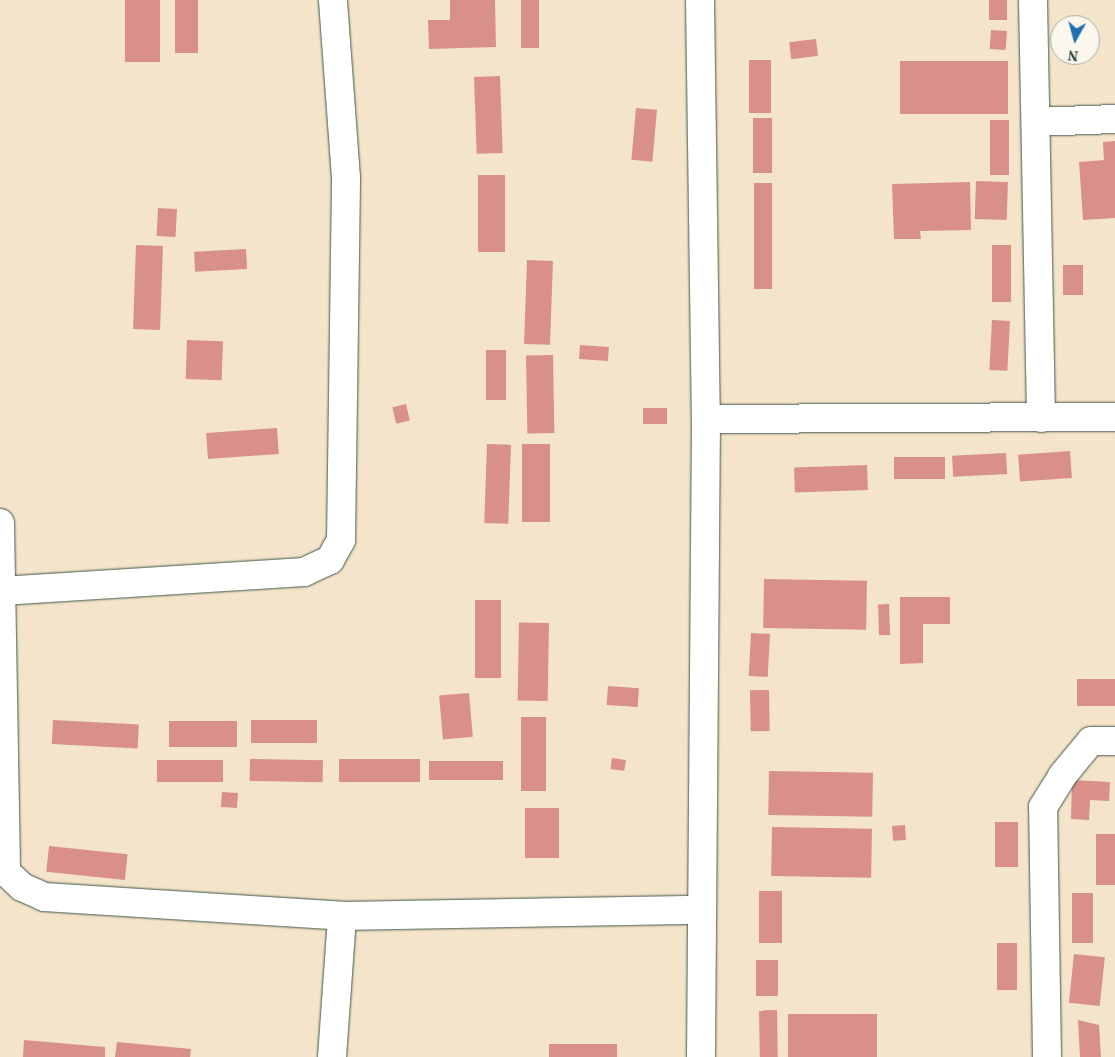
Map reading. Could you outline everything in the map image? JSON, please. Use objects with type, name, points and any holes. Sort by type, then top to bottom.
[{"type":"street","points":[[2,591],[304,572],[330,560],[334,553],[341,540],[346,178],[333,0]]},
{"type":"street","points":[[700,0],[706,419],[701,1057]]},
{"type":"street","points":[[1033,0],[1041,418]]},
{"type":"street","points":[[1036,122],[1115,119]]},
{"type":"street","points":[[706,419],[1115,417]]},
{"type":"street","points":[[0,523],[6,872],[22,887],[44,897],[342,916],[701,910]]},
{"type":"street","points":[[1047,1057],[1043,806],[1062,776],[1092,741],[1115,741]]},
{"type":"street","points":[[332,1057],[342,916]]},
{"type":"building","points":[[125,0],[160,0],[160,62],[125,62]]},
{"type":"building","points":[[175,0],[198,0],[198,53],[175,53]]},
{"type":"building","points":[[450,0],[495,0],[496,47],[429,49],[428,20],[450,20]]},
{"type":"building","points":[[521,0],[539,0],[539,48],[521,48]]},
{"type":"building","points":[[989,0],[1007,0],[1007,20],[989,20]]},
{"type":"building","points":[[991,30],[1007,31],[1006,50],[990,49]]},
{"type":"building","points":[[816,39],[818,56],[791,59],[789,42]]},
{"type":"building","points":[[749,60],[771,60],[771,113],[749,113]]},
{"type":"building","points":[[900,61],[1008,61],[1008,114],[900,114]]},
{"type":"building","points":[[500,76],[503,153],[477,154],[474,77]]},
{"type":"building","points":[[636,108],[657,110],[652,162],[631,160]]},
{"type":"building","points":[[753,118],[772,118],[772,173],[753,173]]},
{"type":"building","points":[[990,120],[1009,120],[1009,175],[990,175]]},
{"type":"building","points":[[1115,141],[1115,218],[1083,220],[1079,162],[1104,160],[1103,142]]},
{"type":"building","points":[[478,175],[505,175],[505,252],[478,252]]},
{"type":"building","points":[[976,181],[1008,182],[1007,220],[975,219]]},
{"type":"building","points":[[970,182],[971,230],[920,231],[921,239],[894,239],[892,184]]},
{"type":"building","points":[[754,183],[772,183],[772,289],[754,289]]},
{"type":"building","points":[[158,208],[177,209],[176,237],[157,236]]},
{"type":"building","points":[[136,245],[163,246],[160,330],[133,329]]},
{"type":"building","points":[[992,245],[1011,245],[1011,302],[992,302]]},
{"type":"building","points":[[246,249],[247,269],[195,272],[194,252]]},
{"type":"building","points":[[527,260],[553,261],[550,345],[524,344]]},
{"type":"building","points":[[1063,265],[1083,265],[1083,295],[1063,295]]},
{"type":"building","points":[[992,320],[1010,321],[1007,371],[989,370]]},
{"type":"building","points":[[187,340],[223,341],[222,380],[186,379]]},
{"type":"building","points":[[580,345],[609,347],[608,361],[579,359]]},
{"type":"building","points":[[486,350],[506,350],[506,400],[486,400]]},
{"type":"building","points":[[526,355],[553,355],[554,433],[527,433]]},
{"type":"building","points":[[406,404],[410,421],[396,424],[392,407]]},
{"type":"building","points":[[643,408],[667,408],[667,424],[643,424]]},
{"type":"building","points":[[277,428],[279,454],[208,459],[206,433]]},
{"type":"building","points":[[487,444],[511,445],[508,524],[484,523]]},
{"type":"building","points":[[522,444],[550,444],[550,522],[522,522]]},
{"type":"building","points":[[1070,451],[1072,478],[1020,482],[1018,455]]},
{"type":"building","points":[[1006,453],[1007,474],[953,477],[952,456]]},
{"type":"building","points":[[894,457],[945,457],[945,479],[894,479]]},
{"type":"building","points":[[867,465],[868,490],[795,493],[794,468]]},
{"type":"building","points":[[764,579],[867,581],[866,630],[763,628]]},
{"type":"building","points":[[900,597],[950,597],[950,624],[923,624],[923,663],[900,664]]},
{"type":"building","points":[[475,600],[501,600],[501,678],[475,678]]},
{"type":"building","points":[[878,604],[889,604],[890,635],[879,635]]},
{"type":"building","points":[[519,622],[549,623],[548,701],[518,700]]},
{"type":"building","points":[[751,633],[770,634],[768,677],[749,676]]},
{"type":"building","points":[[1077,679],[1115,679],[1115,706],[1077,706]]},
{"type":"building","points":[[608,686],[639,688],[638,707],[607,705]]},
{"type":"building","points":[[750,690],[769,690],[770,731],[751,731]]},
{"type":"building","points":[[469,693],[473,737],[443,739],[439,696]]},
{"type":"building","points":[[521,717],[546,717],[546,791],[521,791]]},
{"type":"building","points":[[53,720],[139,725],[138,748],[52,744]]},
{"type":"building","points":[[251,720],[317,720],[317,743],[251,743]]},
{"type":"building","points":[[169,721],[237,721],[237,747],[169,747]]},
{"type":"building","points":[[612,758],[626,760],[624,771],[610,769]]},
{"type":"building","points":[[250,759],[323,760],[323,782],[250,781]]},
{"type":"building","points":[[339,759],[420,759],[420,782],[339,782]]},
{"type":"building","points":[[157,760],[223,760],[223,782],[157,782]]},
{"type":"building","points":[[429,761],[503,761],[503,780],[429,780]]},
{"type":"building","points":[[769,771],[873,773],[872,817],[768,815]]},
{"type":"building","points":[[1072,780],[1110,782],[1109,801],[1090,800],[1089,820],[1071,819]]},
{"type":"building","points":[[222,792],[238,793],[237,808],[221,807]]},
{"type":"building","points":[[525,808],[559,808],[559,858],[525,858]]},
{"type":"building","points":[[995,822],[1018,822],[1018,867],[995,867]]},
{"type":"building","points":[[905,825],[906,840],[893,841],[892,826]]},
{"type":"building","points":[[772,827],[872,829],[871,878],[771,876]]},
{"type":"building","points":[[1096,834],[1115,834],[1115,885],[1096,885]]},
{"type":"building","points":[[49,846],[128,854],[125,880],[46,872]]},
{"type":"building","points":[[759,891],[782,891],[782,943],[759,943]]},
{"type":"building","points":[[1072,893],[1093,893],[1093,943],[1072,943]]},
{"type":"building","points":[[997,943],[1017,943],[1017,990],[997,990]]},
{"type":"building","points":[[1074,954],[1105,957],[1100,1006],[1069,1003]]},
{"type":"building","points":[[756,960],[778,960],[778,996],[756,996]]},
{"type":"building","points":[[759,1010],[777,1010],[778,1057],[760,1057]]},
{"type":"building","points":[[788,1014],[877,1014],[877,1057],[788,1057]]},
{"type":"building","points":[[1078,1020],[1099,1025],[1101,1057],[1080,1057]]},
{"type":"building","points":[[24,1040],[105,1047],[105,1057],[23,1057]]},
{"type":"building","points":[[117,1042],[191,1049],[190,1057],[115,1057]]},
{"type":"building","points":[[549,1044],[617,1044],[617,1057],[549,1057]]}]
